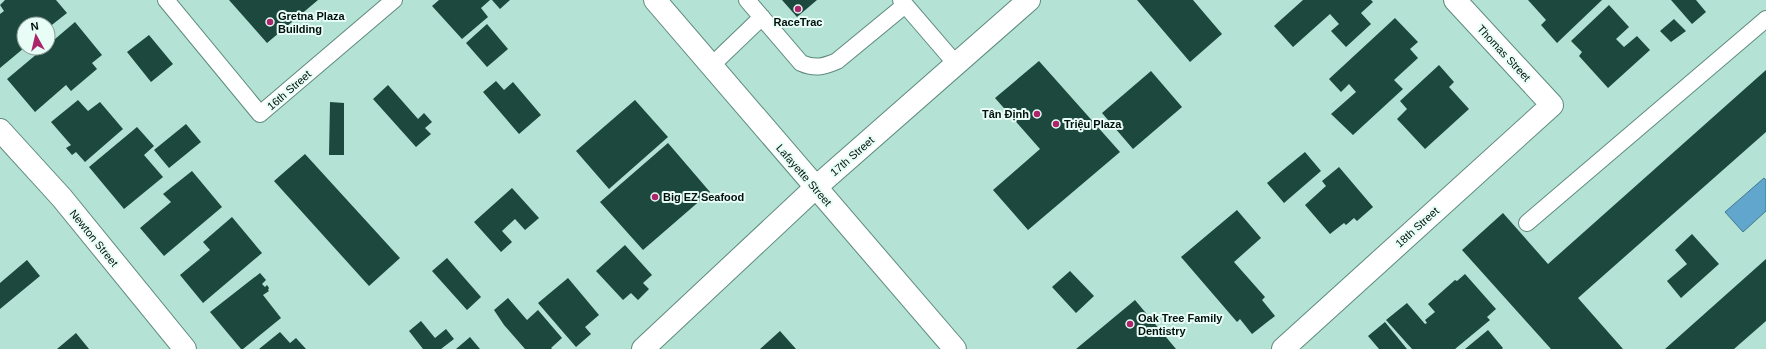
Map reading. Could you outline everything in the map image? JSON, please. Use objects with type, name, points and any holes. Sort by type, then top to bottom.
[{"type":"main road","name":"Lafayette Street","points":[[655,0],[954,349]]},
{"type":"main road","name":"17th Street","points":[[643,349],[815,188],[1029,0]]},
{"type":"main road","name":"Thomas Street","points":[[1455,0],[1552,105]]},
{"type":"main road","name":"18th Street","points":[[1282,349],[1552,105]]},
{"type":"main road","name":"Newton Street","points":[[0,130],[62,198],[185,349]]},
{"type":"lane","name":"16th Street","points":[[166,0],[260,114],[394,0]]},
{"type":"lane","points":[[747,0],[801,63],[812,68],[824,67],[836,61],[903,3],[956,64]]},
{"type":"lane","points":[[711,66],[762,17]]},
{"type":"lane","points":[[1527,223],[1766,19]]},
{"type":"water","points":[[1764,178],[1766,180],[1766,211],[1743,232],[1725,212]]},
{"type":"building","points":[[5,0],[56,0],[67,13],[56,22],[56,16],[16,16],[16,55],[0,68],[0,14],[4,11],[0,5]]},
{"type":"building","name":"Gretna Plaza Building","points":[[229,0],[318,0],[267,43]]},
{"type":"building","points":[[439,0],[490,0],[481,8],[488,17],[462,39],[432,6]]},
{"type":"building","points":[[492,0],[510,0],[500,9]]},
{"type":"building","name":"RaceTrac","points":[[782,0],[817,0],[797,17]]},
{"type":"building","points":[[1137,0],[1193,0],[1222,34],[1190,62]]},
{"type":"building","points":[[1303,0],[1371,0],[1373,2],[1361,13],[1371,24],[1346,47],[1331,31],[1339,24],[1330,14],[1293,47],[1274,26]]},
{"type":"building","points":[[1528,0],[1602,0],[1557,43],[1541,25],[1546,20]]},
{"type":"building","points":[[1671,0],[1696,0],[1706,12],[1692,24]]},
{"type":"building","points":[[1609,5],[1629,27],[1616,39],[1624,47],[1637,36],[1650,50],[1608,88],[1579,56],[1582,52],[1571,41]]},
{"type":"building","points":[[1395,18],[1418,42],[1410,49],[1418,58],[1394,80],[1403,89],[1353,135],[1331,114],[1356,92],[1349,84],[1341,92],[1329,79]]},
{"type":"building","points":[[1674,19],[1686,31],[1671,42],[1660,31]]},
{"type":"building","points":[[75,22],[102,55],[92,63],[97,69],[71,91],[66,85],[35,112],[7,79],[34,56],[56,56],[56,38]]},
{"type":"building","points":[[487,24],[508,49],[487,67],[466,43]]},
{"type":"building","points":[[149,35],[173,64],[151,82],[127,52]]},
{"type":"building","name":"Triệu Plaza","points":[[1039,61],[1120,152],[1028,230],[993,190],[1040,149],[995,98]]},
{"type":"building","points":[[1439,65],[1454,82],[1449,87],[1469,109],[1425,149],[1397,119],[1407,109],[1400,101]]},
{"type":"building","points":[[1766,70],[1766,132],[1578,298],[1623,349],[1551,349],[1462,250],[1503,213],[1548,264]]},
{"type":"building","points":[[1151,71],[1182,107],[1133,149],[1102,113]]},
{"type":"building","points":[[496,81],[504,90],[513,82],[541,115],[519,134],[483,92]]},
{"type":"building","points":[[388,85],[418,119],[424,113],[432,122],[425,128],[431,134],[416,147],[373,99]]},
{"type":"building","points":[[78,100],[88,111],[100,102],[123,129],[85,162],[76,152],[72,155],[66,148],[71,145],[51,122]]},
{"type":"building","points":[[635,100],[668,137],[609,189],[576,151]]},
{"type":"building","points":[[330,102],[344,103],[344,155],[329,155]]},
{"type":"building","points":[[186,124],[201,142],[169,168],[154,150]]},
{"type":"building","points":[[137,127],[154,146],[144,155],[163,177],[124,209],[89,167]]},
{"type":"building","name":"Big EZ Seafood","points":[[668,143],[710,192],[643,250],[600,202]]},
{"type":"building","points":[[1305,152],[1321,171],[1284,203],[1267,183]]},
{"type":"building","points":[[305,154],[400,258],[369,286],[274,181]]},
{"type":"building","points":[[1339,167],[1373,207],[1357,221],[1354,218],[1346,225],[1344,223],[1330,234],[1305,205],[1326,186],[1322,181]]},
{"type":"building","points":[[192,171],[222,207],[164,256],[140,228],[171,202],[163,194]]},
{"type":"building","points":[[512,188],[539,218],[525,230],[515,219],[502,231],[512,242],[501,252],[474,222]]},
{"type":"building","points":[[1237,210],[1261,238],[1234,262],[1265,297],[1262,300],[1275,316],[1252,334],[1240,319],[1237,322],[1181,257]]},
{"type":"building","points":[[232,217],[262,253],[203,303],[180,275],[210,250],[203,242]]},
{"type":"building","points":[[1692,234],[1719,264],[1681,298],[1667,281],[1687,264],[1675,250]]},
{"type":"building","points":[[625,245],[652,275],[643,283],[649,289],[638,300],[631,293],[623,300],[596,271]]},
{"type":"building","points":[[447,258],[481,297],[467,310],[432,271]]},
{"type":"building","points":[[1766,259],[1766,321],[1734,349],[1665,349]]},
{"type":"building","points":[[27,260],[40,276],[0,309],[0,283]]},
{"type":"building","points":[[1070,271],[1094,296],[1076,313],[1052,287]]},
{"type":"building","points":[[260,273],[266,280],[262,284],[265,287],[267,285],[269,288],[269,291],[263,295],[281,318],[243,349],[241,349],[210,312]]},
{"type":"building","points":[[1465,274],[1496,309],[1487,317],[1490,320],[1455,349],[1412,349],[1386,320],[1407,303],[1425,324],[1427,323],[1425,320],[1435,312],[1428,304],[1455,280],[1457,281]]},
{"type":"building","points":[[568,278],[599,315],[585,327],[591,334],[576,347],[538,303]]},
{"type":"building","points":[[508,298],[527,320],[538,310],[562,338],[551,348],[552,349],[525,349],[504,325],[494,310]]},
{"type":"building","name":"Oak Tree Family Dentistry","points":[[1135,300],[1176,349],[1076,349]]},
{"type":"building","points":[[421,321],[435,338],[446,329],[454,339],[441,349],[423,349],[409,331]]},
{"type":"building","points":[[1385,322],[1407,349],[1379,349],[1368,336]]},
{"type":"building","points":[[1488,330],[1503,348],[1502,349],[1465,349]]},
{"type":"building","points":[[780,331],[796,349],[760,349]]},
{"type":"building","points":[[280,332],[290,343],[296,338],[306,349],[259,349]]},
{"type":"building","points":[[76,333],[89,349],[57,349]]},
{"type":"building","points":[[470,337],[480,349],[456,349]]},
{"type":"place","name":"RaceTrac","points":[[798,9]]},
{"type":"place","name":"Gretna Plaza Building","points":[[270,22]]},
{"type":"place","name":"Tân Định","points":[[1037,114]]},
{"type":"place","name":"Triệu Plaza","points":[[1056,124]]},
{"type":"place","name":"Big EZ Seafood","points":[[655,197]]},
{"type":"place","name":"Oak Tree Family Dentistry","points":[[1130,324]]}]
